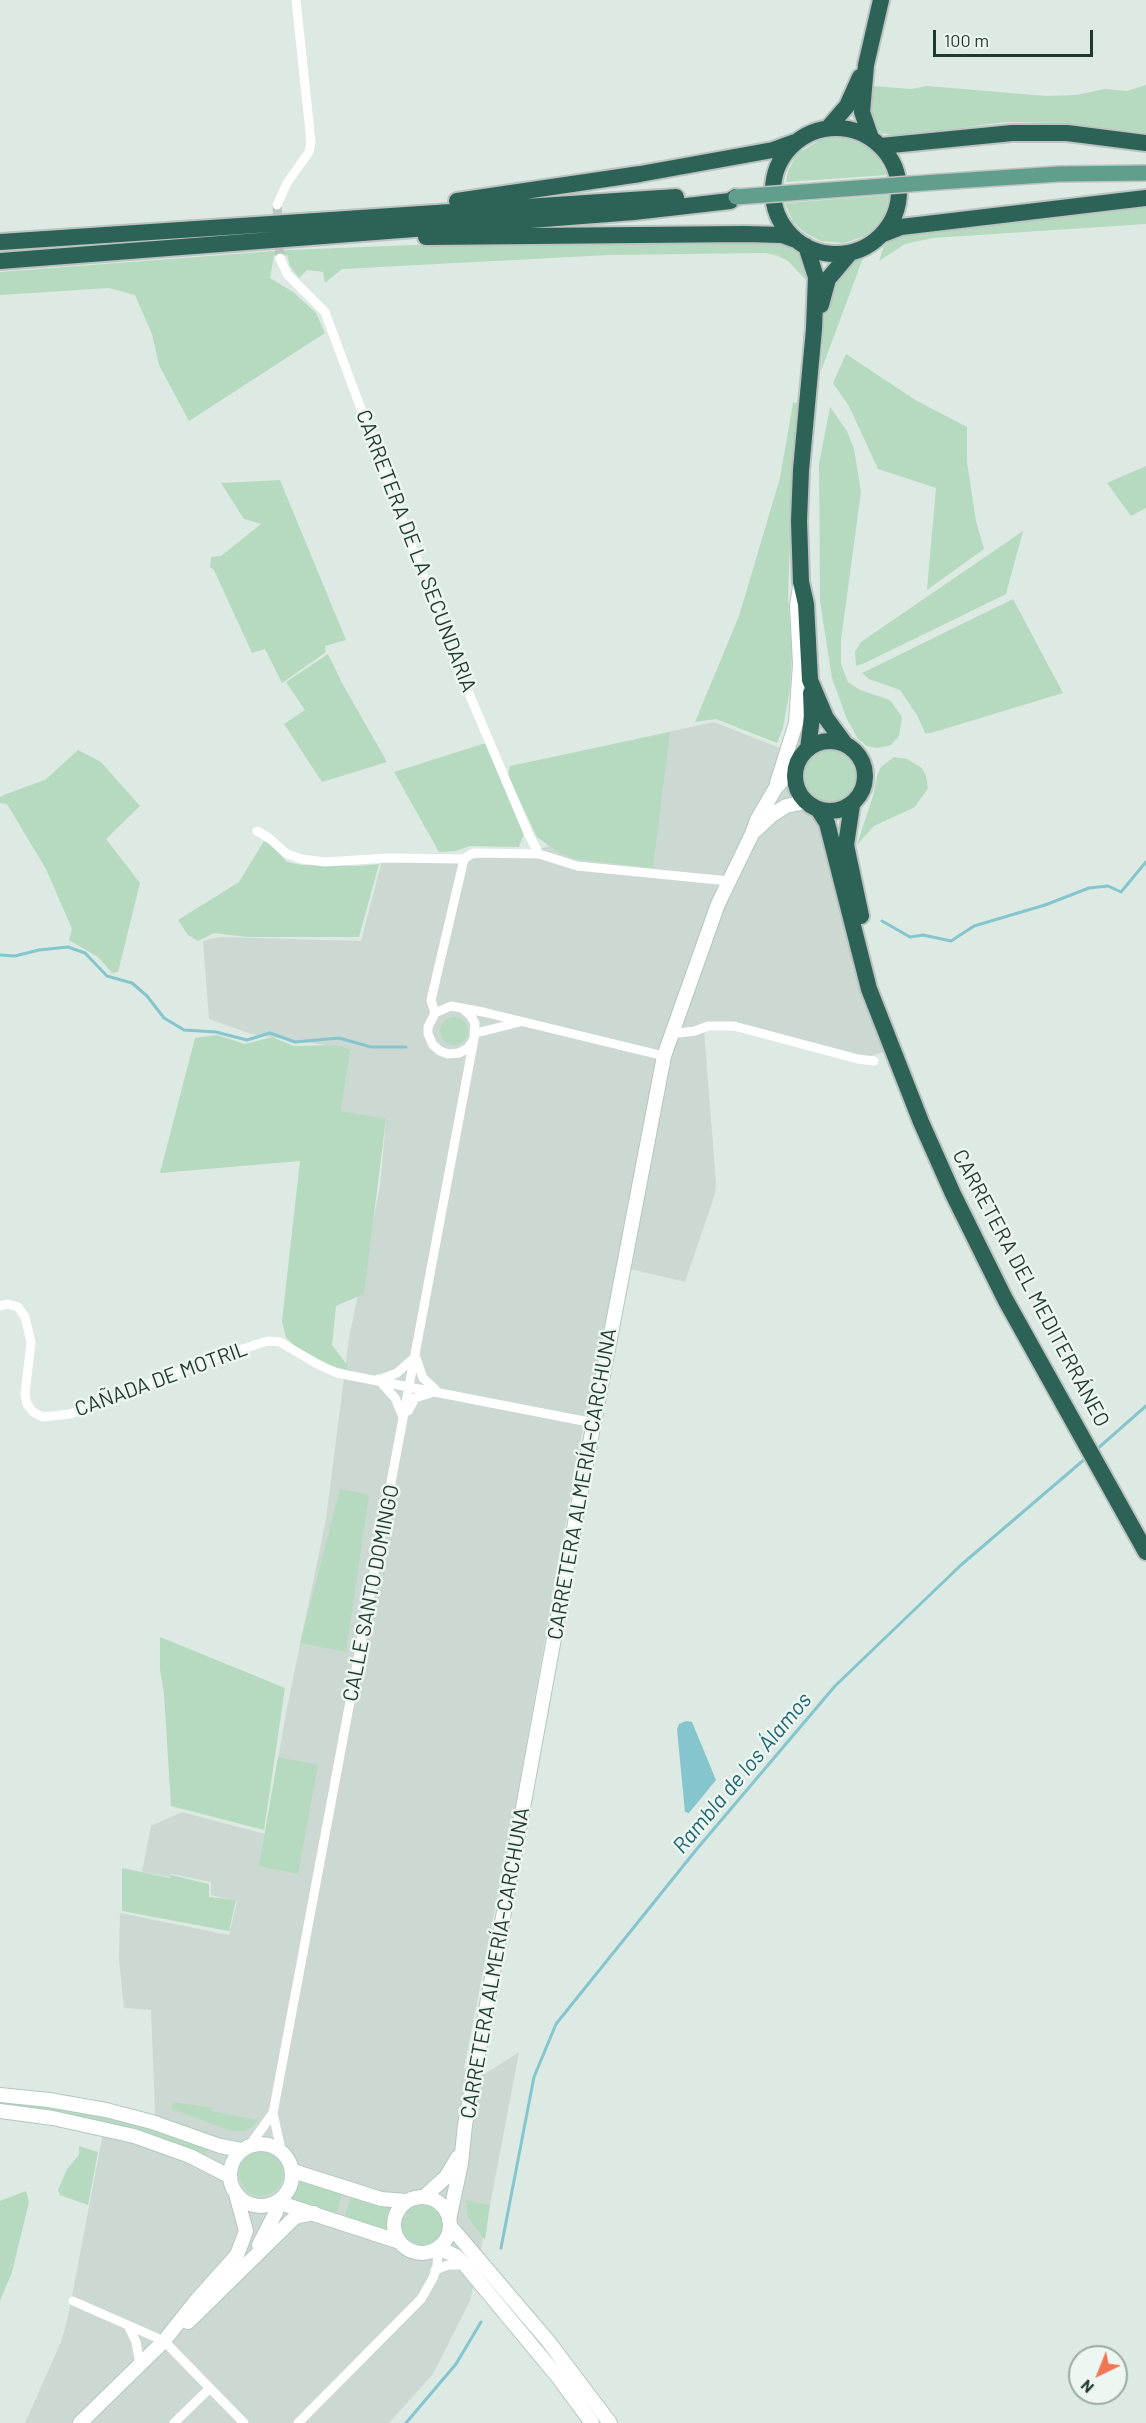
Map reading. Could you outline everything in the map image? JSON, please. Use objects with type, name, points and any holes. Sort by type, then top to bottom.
[{"type":"highway","points":[[876,142],[862,112],[866,65],[881,0]]},
{"type":"highway","points":[[828,128],[847,106],[866,65]]},
{"type":"highway","points":[[0,261],[299,239],[745,234],[782,235],[835,254],[850,253],[868,246],[883,234],[894,218],[899,199],[899,180],[893,161],[876,142],[858,131],[828,128],[810,133],[795,142],[773,150],[640,174],[510,194],[332,214],[311,220]]},
{"type":"highway","points":[[876,142],[1012,133],[1067,133],[1146,143]]},
{"type":"highway","points":[[795,142],[783,156],[776,173],[773,191],[776,209],[784,226],[801,243],[816,277],[799,521],[801,582],[806,604],[810,680],[812,717],[808,749],[797,764],[795,784],[812,806],[829,812],[841,810],[852,805],[864,787],[866,776],[859,756],[845,744],[826,718],[810,680]]},
{"type":"highway","points":[[0,242],[644,198],[729,195],[736,197]]},
{"type":"highway","points":[[299,239],[334,233],[634,212],[730,201],[736,197]]},
{"type":"highway","points":[[883,234],[901,227],[1146,198]]},
{"type":"highway","points":[[814,329],[828,279],[850,253]]},
{"type":"highway","points":[[808,749],[826,741],[845,744]]},
{"type":"highway","name":"CARRETERA DEL MEDITERRÁNEO","points":[[852,805],[846,845],[889,1039]]},
{"type":"highway","name":"CARRETERA DEL MEDITERRÁNEO","points":[[812,806],[827,823],[869,990],[921,1122],[953,1194],[1005,1299],[1146,1552]]},
{"type":"main road","points":[[736,197],[1059,174],[1146,172]]},
{"type":"main road","points":[[775,789],[796,723],[800,664],[797,605],[801,582]]},
{"type":"main road","points":[[775,789],[797,764]]},
{"type":"main road","name":"CARRETERA ALMERÍA-CARCHUNA","points":[[450,2223],[461,2163],[461,2149],[594,1423],[664,1056],[710,921],[757,820],[775,789]]},
{"type":"main road","points":[[752,834],[772,815],[786,806],[812,806]]},
{"type":"main road","points":[[0,2095],[49,2100],[106,2110],[160,2125],[220,2146],[245,2147],[260,2143],[271,2145],[281,2150],[291,2163],[293,2171],[289,2189],[275,2203]]},
{"type":"main road","points":[[0,2111],[60,2120],[134,2136],[190,2156],[230,2176]]},
{"type":"main road","points":[[80,2423],[169,2336],[195,2302],[228,2268],[242,2245],[246,2231],[230,2176],[231,2166],[245,2147]]},
{"type":"main road","name":"CARRETERA ALMERÍA-CARCHUNA","points":[[424,2197],[446,2177],[461,2149]]},
{"type":"main road","points":[[293,2171],[381,2199],[406,2201],[424,2197],[441,2204],[450,2223],[569,2368],[610,2423]]},
{"type":"main road","points":[[236,2194],[253,2205],[275,2203],[314,2213],[400,2242]]},
{"type":"main road","points":[[406,2201],[399,2208],[393,2225],[400,2242],[406,2248],[422,2253],[438,2248],[447,2238],[450,2223]]},
{"type":"main road","points":[[256,2253],[276,2212],[275,2203]]},
{"type":"main road","points":[[169,2336],[190,2321],[244,2268],[256,2253],[292,2220],[298,2216],[314,2213]]},
{"type":"main road","points":[[438,2248],[456,2256],[465,2265],[558,2377],[592,2423]]},
{"type":"street","points":[[278,205],[287,183],[309,152],[311,142],[296,0]]},
{"type":"street","name":"CARRETERA DE LA SECUNDARIA","points":[[280,258],[287,274],[325,312],[451,651],[539,854]]},
{"type":"street","points":[[257,831],[287,854],[302,859],[325,862],[406,858],[464,859],[473,853],[539,854],[577,866],[729,881]]},
{"type":"street","points":[[435,1013],[431,1000],[464,859]]},
{"type":"street","points":[[463,1009],[475,1023],[475,1036],[468,1048],[459,1053],[440,1051],[433,1045],[428,1034],[428,1027],[435,1013],[451,1006],[664,1056]]},
{"type":"street","points":[[475,1036],[521,1022]]},
{"type":"street","points":[[670,1034],[708,1026],[734,1026],[858,1059],[874,1061]]},
{"type":"street","name":"CALLE SANTO DOMINGO","points":[[281,2150],[273,2113],[416,1356],[466,1073],[475,1036]]},
{"type":"street","name":"CALLE SANTO DOMINGO","points":[[459,1053],[466,1073]]},
{"type":"street","name":"CAÑADA DE MOTRIL","points":[[0,1306],[8,1304],[18,1307],[25,1317],[31,1342],[25,1394],[27,1404],[33,1412],[43,1417],[69,1414],[95,1406],[220,1356],[268,1341],[280,1341],[337,1372],[594,1423]]},
{"type":"street","points":[[404,1418],[395,1398],[378,1379],[397,1373],[416,1356],[423,1378],[439,1392]]},
{"type":"street","points":[[404,1418],[415,1398],[426,1393],[439,1392]]},
{"type":"street","name":"CALLE SANTO DOMINGO","points":[[245,2147],[273,2113]]},
{"type":"street","points":[[298,2423],[421,2299],[435,2270],[438,2248]]},
{"type":"street","points":[[435,2270],[448,2265],[465,2265]]},
{"type":"street","points":[[73,2301],[128,2325],[169,2336],[210,2388],[244,2423]]},
{"type":"street","points":[[128,2325],[135,2342],[140,2365]]},
{"type":"street","points":[[174,2423],[210,2388]]},
{"type":"shaded area","points":[[714,722],[780,748],[824,823],[844,911],[884,1052],[856,1060],[736,1029],[704,1030],[716,1183],[715,1194],[685,1282],[618,1266],[582,1433],[516,1802],[464,2068],[485,2074],[519,2052],[470,2301],[433,2374],[389,2423],[25,2423],[61,2342],[68,2317],[104,2128],[156,2136],[151,2010],[124,2008],[119,1960],[120,1913],[229,1935],[237,1901],[211,1895],[211,1882],[171,1874],[170,1877],[142,1872],[151,1826],[182,1812],[265,1834],[286,1713],[326,1519],[349,1338],[380,1187],[386,1120],[341,1111],[351,1049],[251,1034],[209,1019],[203,941],[219,937],[361,941],[383,857],[452,862],[548,847],[523,794],[513,766]]},
{"type":"green space","points":[[1146,85],[1146,133],[1067,123],[1006,122],[898,136],[881,133],[871,117],[869,103],[873,86],[911,89],[927,86],[1046,96],[1076,95],[1105,89],[1127,91]]},
{"type":"green space","points":[[843,137],[865,145],[876,154],[887,175],[786,182],[788,171],[797,154],[820,140]]},
{"type":"green space","points":[[889,195],[885,215],[872,230],[864,236],[844,243],[821,241],[805,233],[793,222],[785,203]]},
{"type":"green space","points":[[1146,207],[1146,224],[933,238],[905,244],[879,261],[884,246],[894,237],[923,231],[1013,219],[1054,219]]},
{"type":"green space","points":[[629,242],[784,244],[799,253],[810,275],[806,280],[788,261],[766,253],[609,255],[342,269],[325,283],[323,272],[307,270],[299,278],[290,266],[287,255],[274,256],[270,278],[293,292],[316,313],[325,333],[189,421],[159,365],[152,334],[135,295],[109,288],[0,295],[0,272],[287,250],[440,244]]},
{"type":"green space","points":[[863,258],[821,371],[825,311],[835,280],[853,262]]},
{"type":"green space","points":[[846,354],[917,401],[967,427],[967,462],[976,521],[984,549],[927,590],[936,488],[878,469],[849,406],[833,383]]},
{"type":"green space","points":[[800,402],[793,458],[788,598],[792,652],[790,689],[783,728],[777,743],[716,719],[695,722],[739,616],[780,478],[793,403]]},
{"type":"green space","points":[[830,407],[847,431],[854,449],[861,492],[841,640],[841,664],[848,682],[860,690],[890,700],[902,717],[899,736],[891,745],[878,748],[867,746],[858,739],[846,717],[832,678],[820,601],[819,464]]},
{"type":"green space","points":[[1146,466],[1146,508],[1131,516],[1107,483]]},
{"type":"green space","points":[[280,480],[346,640],[325,646],[326,652],[282,683],[265,649],[252,653],[214,570],[210,567],[211,557],[221,556],[261,524],[244,519],[221,483]]},
{"type":"green space","points":[[1023,531],[1006,594],[856,666],[855,652],[861,642]]},
{"type":"green space","points":[[1013,599],[1063,693],[925,733],[917,715],[900,690],[869,679],[862,673]]},
{"type":"green space","points":[[328,654],[387,762],[322,782],[284,724],[305,710],[286,682]]},
{"type":"green space","points":[[670,732],[653,868],[574,859],[558,852],[537,837],[508,776],[510,766]]},
{"type":"green space","points":[[486,743],[524,834],[519,847],[470,846],[456,851],[439,852],[394,772]]},
{"type":"green space","points":[[78,750],[101,762],[140,806],[106,839],[140,883],[118,972],[112,973],[98,957],[69,940],[72,929],[46,869],[7,804],[0,803],[0,797],[45,780]]},
{"type":"green space","points":[[830,750],[840,752],[849,758],[855,767],[857,777],[855,787],[849,796],[840,802],[830,804],[820,802],[811,796],[805,787],[803,777],[805,767],[811,758],[820,752]]},
{"type":"green space","points":[[894,757],[907,759],[922,768],[928,788],[915,807],[874,826],[857,845],[877,776],[881,767]]},
{"type":"green space","points":[[264,841],[287,862],[302,865],[379,864],[359,937],[247,937],[214,933],[198,941],[188,935],[178,920],[239,882]]},
{"type":"green space","points":[[454,1017],[464,1021],[468,1031],[464,1041],[454,1045],[444,1041],[440,1031],[444,1021]]},
{"type":"green space","points":[[217,1035],[245,1044],[272,1037],[294,1046],[334,1045],[351,1049],[341,1111],[386,1119],[364,1294],[336,1306],[332,1345],[348,1366],[347,1370],[331,1366],[295,1346],[286,1337],[282,1321],[300,1161],[160,1173],[195,1038]]},
{"type":"green space","points":[[340,1489],[369,1495],[346,1652],[300,1643]]},
{"type":"green space","points":[[160,1637],[285,1688],[264,1830],[171,1806],[164,1694],[160,1670]]},
{"type":"green space","points":[[278,1757],[318,1765],[298,1874],[259,1866]]},
{"type":"green space","points":[[122,1868],[170,1878],[171,1875],[209,1884],[209,1897],[236,1900],[229,1931],[122,1911]]},
{"type":"green space","points":[[0,2101],[100,2115],[172,2134],[209,2148],[205,2156],[181,2145],[130,2129],[69,2115],[0,2106]]},
{"type":"green space","points":[[173,2102],[212,2108],[212,2111],[258,2120],[254,2126],[245,2131],[232,2131],[171,2109]]},
{"type":"green space","points":[[79,2146],[98,2152],[88,2205],[60,2195],[58,2190],[67,2169],[79,2155]]},
{"type":"green space","points":[[261,2152],[276,2159],[283,2174],[276,2189],[261,2196],[246,2189],[239,2174],[246,2159]]},
{"type":"green space","points":[[300,2180],[342,2194],[336,2215],[290,2201]]},
{"type":"green space","points":[[26,2191],[29,2202],[12,2272],[0,2301],[0,2201]]},
{"type":"green space","points":[[351,2197],[392,2207],[386,2219],[387,2234],[344,2218]]},
{"type":"green space","points":[[466,2200],[490,2205],[485,2240],[468,2217]]},
{"type":"green space","points":[[422,2205],[436,2211],[442,2225],[436,2239],[422,2245],[408,2239],[402,2225],[408,2211]]},
{"type":"water","points":[[686,1721],[692,1722],[716,1780],[689,1813],[685,1812],[677,1729],[679,1724]]},
{"type":"waterway","points":[[882,921],[910,937],[923,935],[951,941],[974,926],[1045,905],[1089,888],[1108,886],[1121,892],[1146,862]]},
{"type":"waterway","points":[[0,955],[15,956],[39,950],[68,947],[85,953],[107,976],[132,983],[147,996],[164,1018],[184,1030],[216,1032],[247,1040],[270,1033],[295,1042],[339,1038],[371,1047],[406,1047]]},
{"type":"waterway","name":"Rambla de los Álamos","points":[[1096,1450],[1146,1406]]},
{"type":"waterway","name":"Rambla de los Álamos","points":[[501,2248],[534,2077],[556,2024],[696,1850],[835,1686],[961,1565],[1086,1458]]},
{"type":"waterway","name":"Rambla de los Álamos","points":[[406,2423],[456,2364],[481,2322]]},
{"type":"tunnel","points":[[277,205],[280,258]]}]
